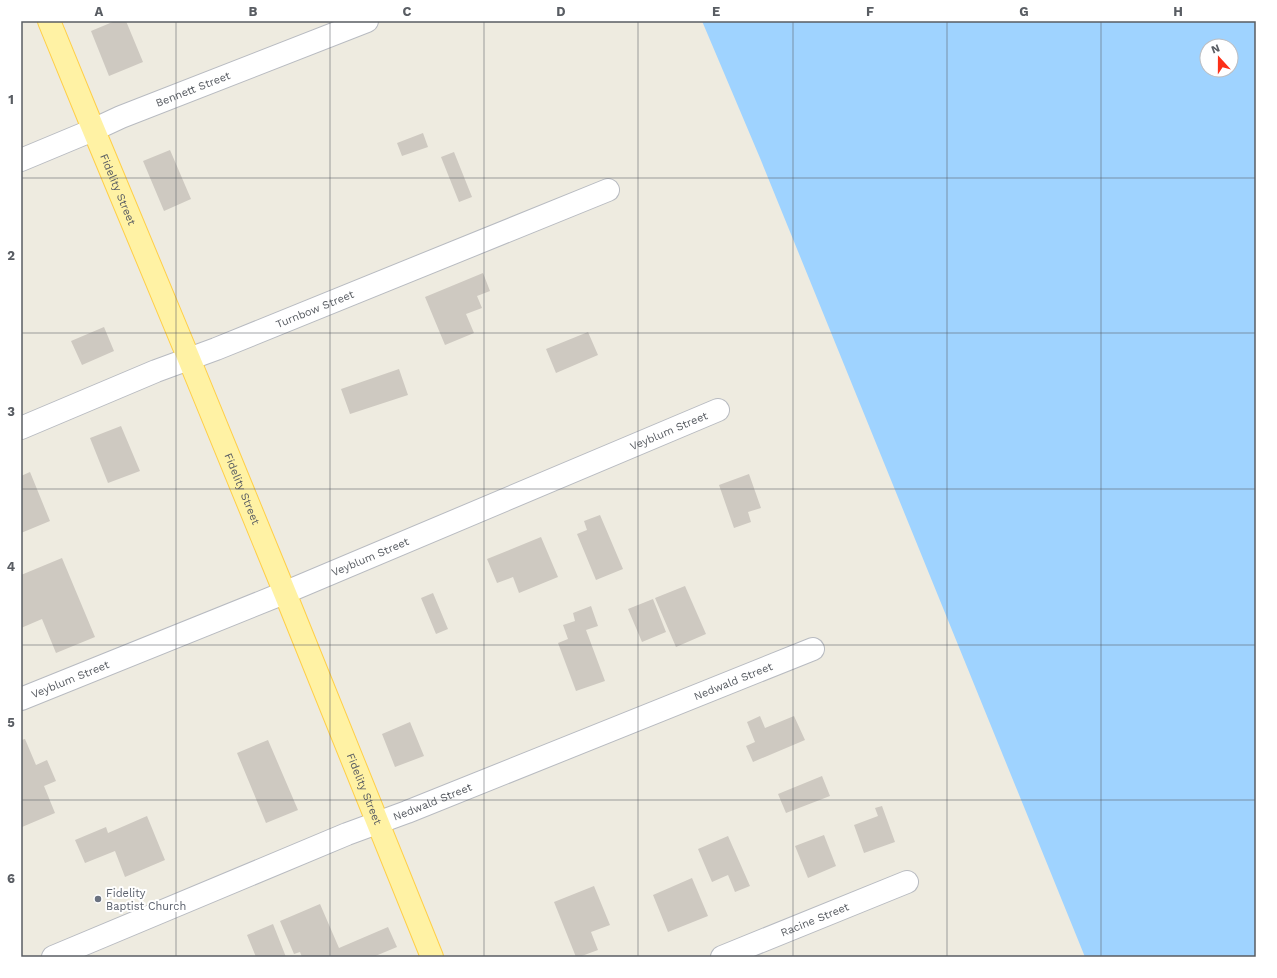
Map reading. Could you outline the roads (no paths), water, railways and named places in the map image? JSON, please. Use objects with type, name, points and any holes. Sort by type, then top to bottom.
[{"type":"main road","name":"Fidelity Street","points":[[50,21],[93,130],[378,822],[432,957]]},
{"type":"street","name":"Bennett Street","points":[[21,160],[121,117],[367,21]]},
{"type":"street","name":"Turnbow Street","points":[[21,428],[156,371],[216,349],[608,190]]},
{"type":"street","name":"Veyblum Street","points":[[21,699],[284,593],[718,410]]},
{"type":"street","name":"Nedwald Street","points":[[53,957],[347,834],[812,649]]},
{"type":"street","name":"Racine Street","points":[[722,957],[907,882]]},
{"type":"water","points":[[702,21],[1256,21],[1256,957],[1085,957],[760,158]]},
{"type":"place","name":"Fidelity Baptist Church","points":[[98,899]]}]
